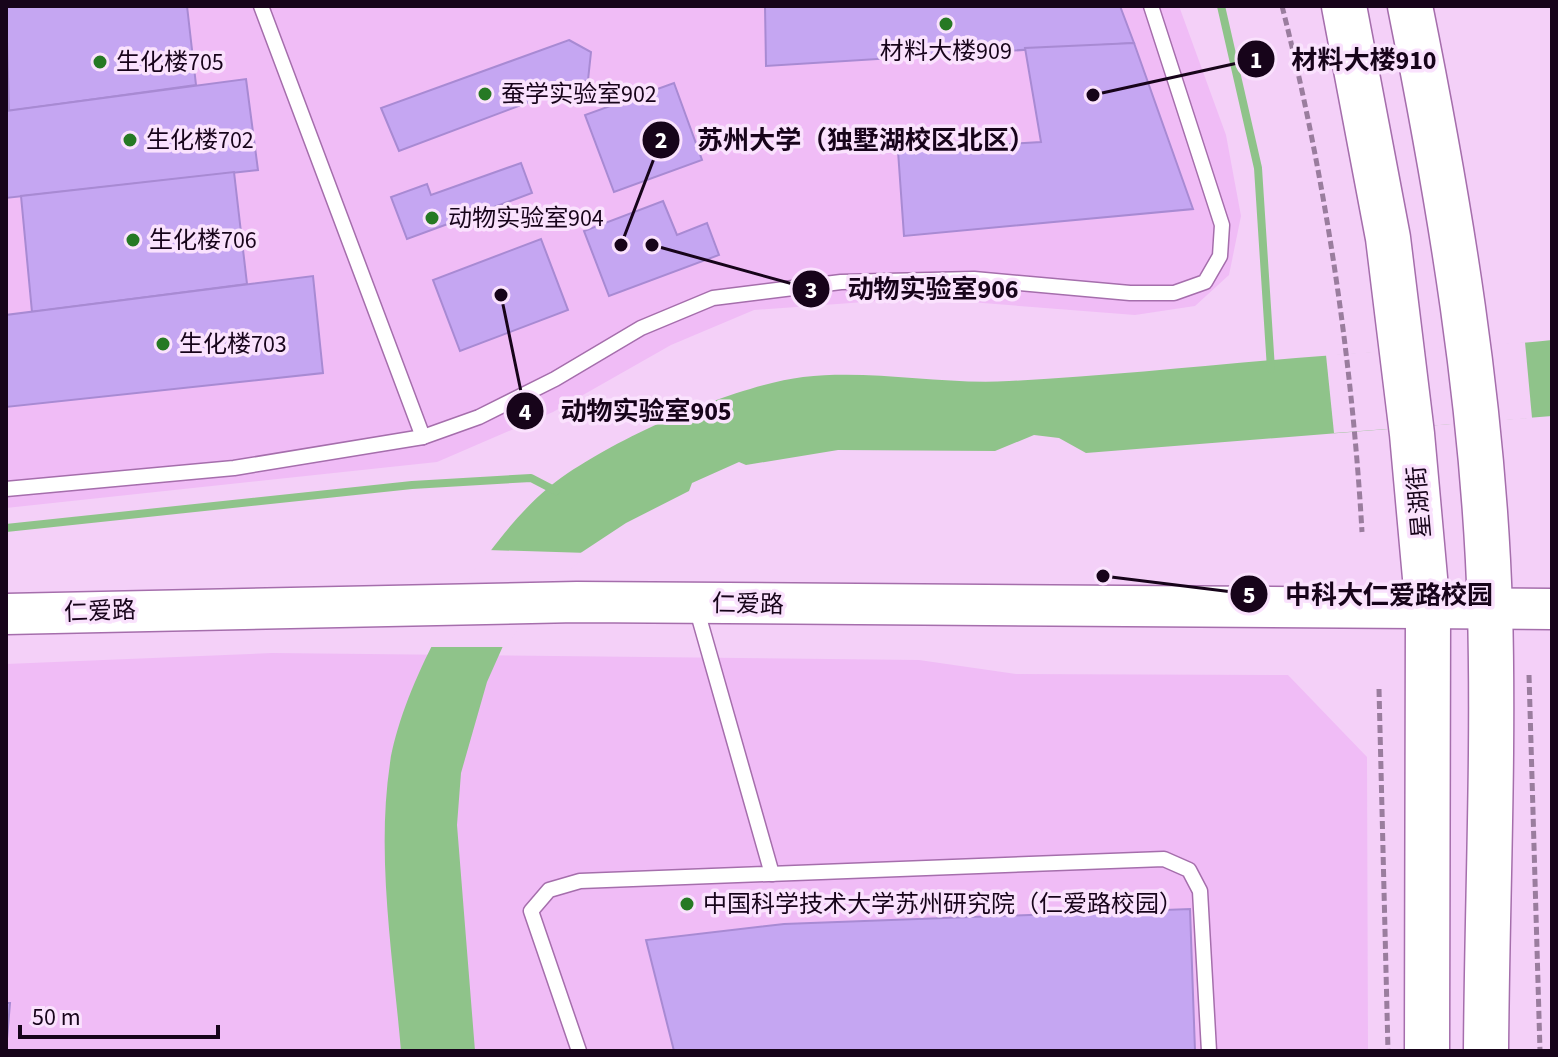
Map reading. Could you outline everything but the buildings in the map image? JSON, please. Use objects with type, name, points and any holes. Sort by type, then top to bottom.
[{"type":"main road","name":"星湖街","points":[[1344,6],[1370,134],[1402,345],[1428,611],[1427,1051]]},
{"type":"main road","points":[[1410,6],[1453,234],[1477,428],[1490,610],[1486,1051]]},
{"type":"main road","name":"仁爱路","points":[[6,614],[577,602],[1428,611],[1552,609]]},
{"type":"lane","points":[[261,6],[423,437]]},
{"type":"lane","points":[[6,489],[234,468],[423,437],[479,417],[555,379],[641,328],[713,298],[841,282],[974,279],[1174,293],[1205,282],[1220,256],[1222,225],[1151,6]]},
{"type":"lane","points":[[694,603],[772,874]]},
{"type":"lane","points":[[579,1051],[531,911],[549,890],[580,881],[1164,859],[1189,870],[1200,891],[1209,1051]]},
{"type":"path","points":[[1282,6],[1310,118],[1357,442],[1362,532]]},
{"type":"path","points":[[1529,675],[1540,1051]]},
{"type":"path","points":[[1379,689],[1388,1051]]},
{"type":"shaded area","points":[[6,6],[1179,6],[1226,135],[1241,216],[1229,275],[1195,306],[1135,315],[919,298],[754,310],[671,345],[553,412],[437,462],[6,508]]},
{"type":"shaded area","points":[[1552,340],[1552,416],[1086,453],[1059,438],[1034,435],[995,451],[838,450],[746,465],[739,462],[692,483],[689,491],[626,523],[576,556],[507,637],[487,682],[461,773],[457,825],[475,1051],[401,1051],[385,871],[386,799],[398,729],[428,653],[472,577],[523,512],[572,470],[635,435],[706,404],[774,382],[803,377],[855,375],[1009,381]]},
{"type":"shaded area","name":"中国科学技术大学苏州研究院（仁爱路校园）","points":[[272,653],[919,660],[1016,674],[1288,675],[1367,757],[1368,1051],[6,1051],[6,664]]},
{"type":"pier","points":[[1525,342],[1532,418],[1334,433],[1326,355]]},
{"type":"pier","points":[[487,550],[588,553],[534,605],[506,647],[428,647]]},
{"type":"waterway","points":[[1221,6],[1258,168],[1271,369]]},
{"type":"waterway","points":[[6,528],[412,485],[531,478],[556,491]]},
{"type":"place","name":"材料大楼909","points":[[946,24]]},
{"type":"place","name":"生化楼705","points":[[100,62]]},
{"type":"place","name":"蚕学实验室902","points":[[485,94]]},
{"type":"place","name":"材料大楼910","points":[[1093,95]]},
{"type":"place","name":"生化楼702","points":[[130,140]]},
{"type":"place","name":"动物实验室904","points":[[432,218]]},
{"type":"place","name":"生化楼706","points":[[133,240]]},
{"type":"place","name":"苏州大学（独墅湖校区北区）","points":[[621,245]]},
{"type":"place","name":"动物实验室906","points":[[652,245]]},
{"type":"place","name":"动物实验室905","points":[[501,295]]},
{"type":"place","name":"生化楼703","points":[[163,344]]},
{"type":"place","name":"中科大仁爱路校园","points":[[1103,576]]},
{"type":"place","name":"中国科学技术大学苏州研究院（仁爱路校园）","points":[[687,904]]}]
